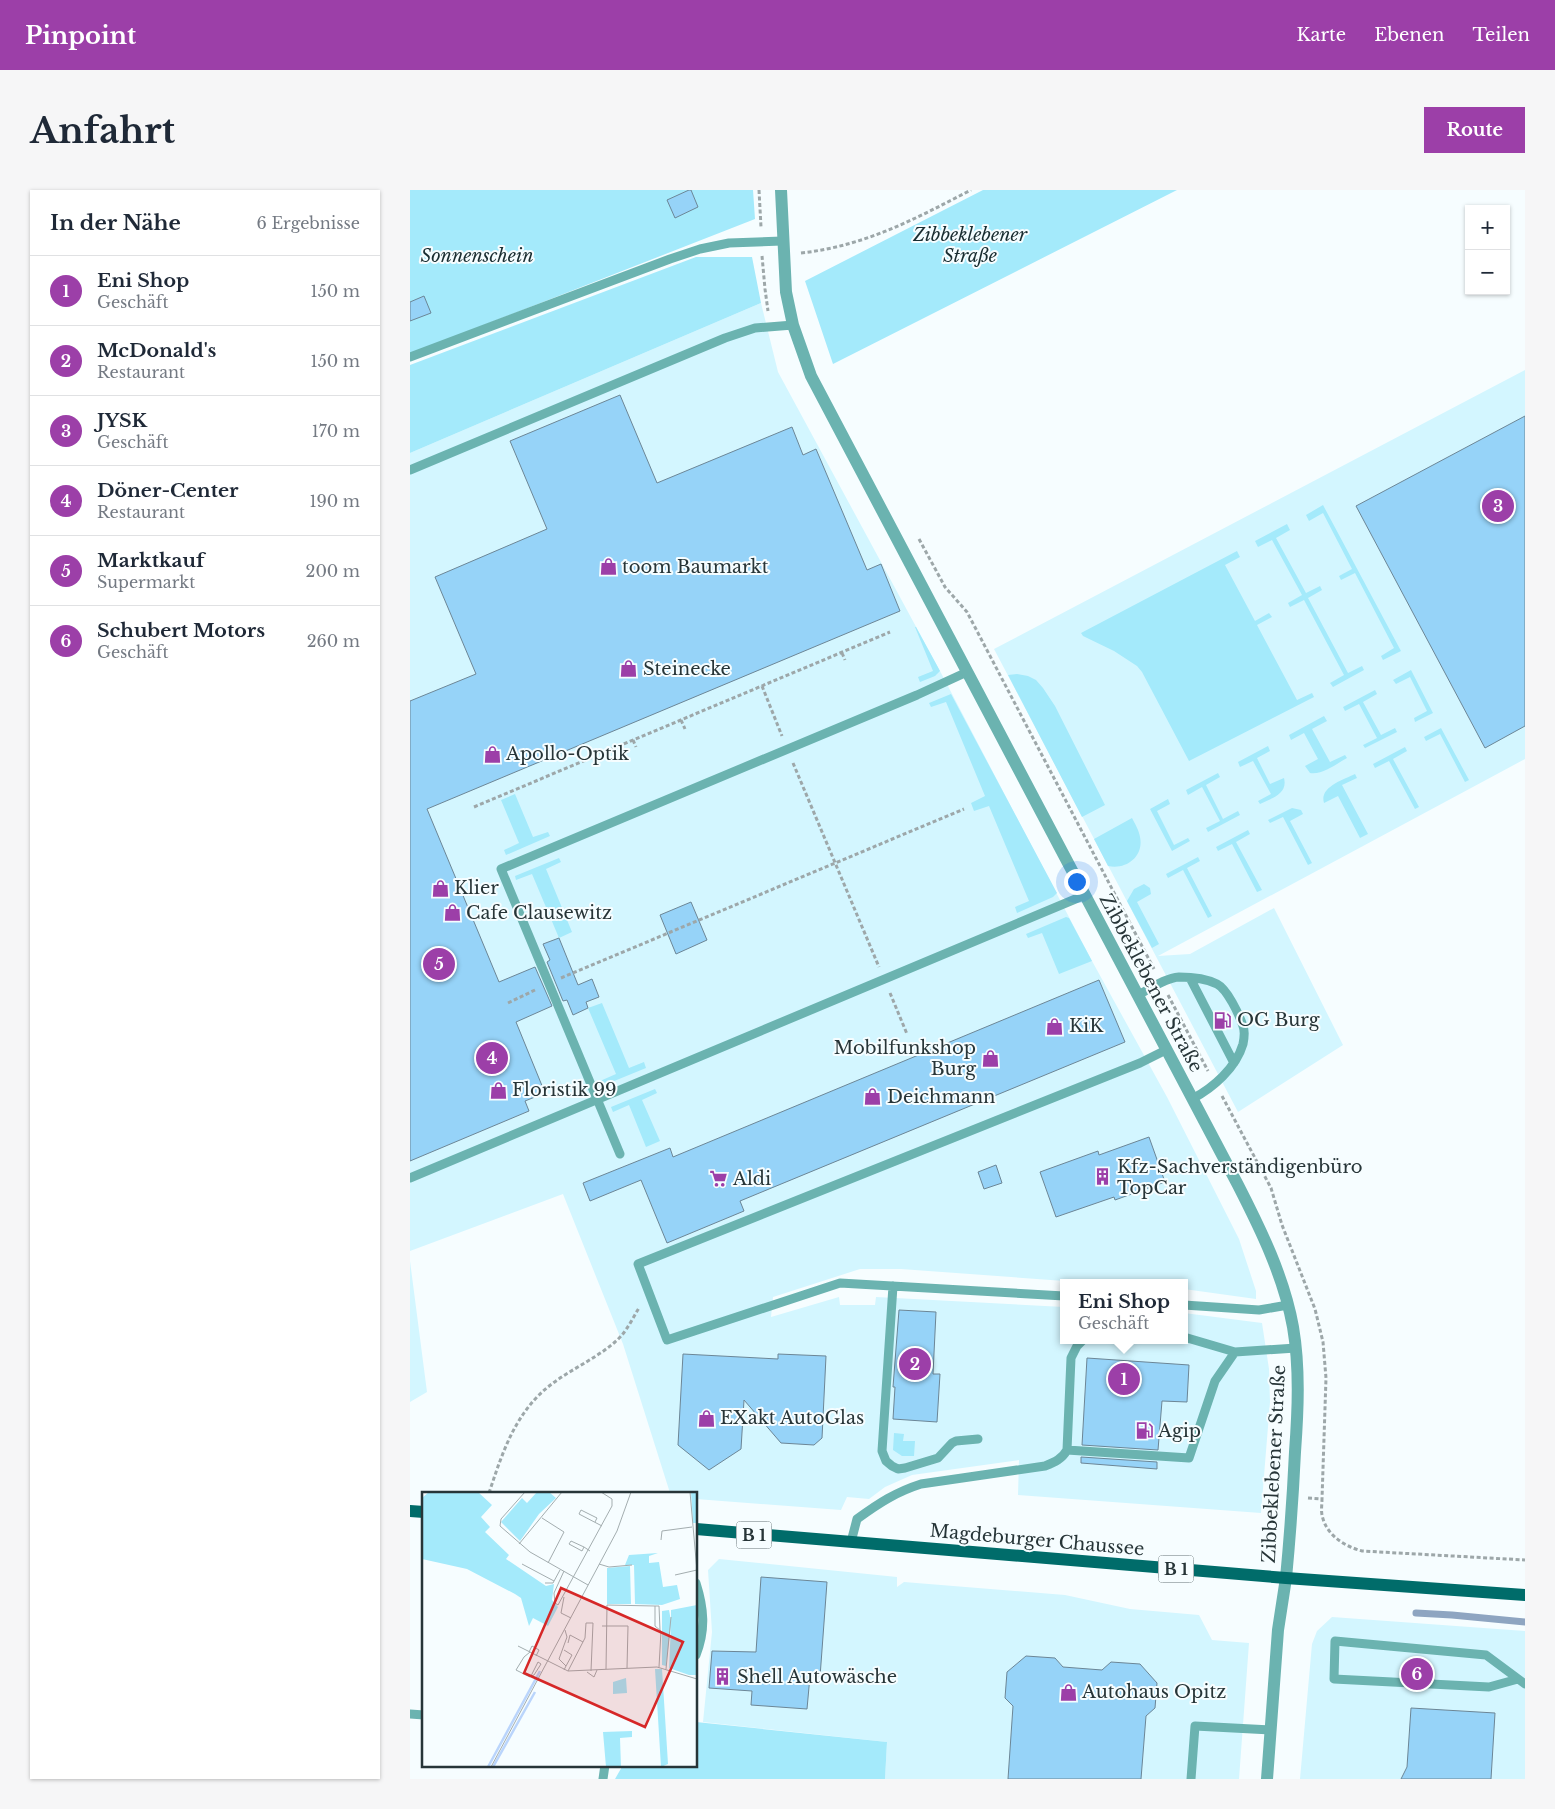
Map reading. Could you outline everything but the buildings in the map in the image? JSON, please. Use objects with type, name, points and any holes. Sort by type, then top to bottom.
[{"type":"main road","name":"Magdeburger Chaussee","points":[[698,1529],[1286,1578],[1525,1595]]},
{"type":"street","name":"Zibbeklebener Straße","points":[[781,190],[786,292],[793,324],[811,376],[833,421],[1138,995],[1265,1240],[1288,1305],[1296,1348],[1298,1397],[1293,1496],[1286,1578],[1278,1630],[1267,1779]]},
{"type":"lane","points":[[410,357],[700,249],[729,243],[782,241]]},
{"type":"lane","points":[[410,470],[725,338],[755,328],[793,324]]},
{"type":"lane","points":[[620,1154],[501,869],[967,672]]},
{"type":"lane","points":[[410,1178],[1085,895]]},
{"type":"lane","points":[[1138,995],[1161,983],[1178,977],[1218,985],[1228,994],[1244,1027],[1243,1045],[1234,1063],[1211,1088],[1192,1099]]},
{"type":"lane","points":[[1190,978],[1234,1063]]},
{"type":"lane","points":[[1060,1296],[840,1283],[668,1340],[638,1264],[1131,1067],[1166,1050]]},
{"type":"lane","points":[[892,1286],[882,1451],[886,1461],[898,1469],[905,1468],[938,1458],[956,1441],[978,1439]]},
{"type":"lane","points":[[1188,1305],[1259,1310],[1288,1305]]},
{"type":"lane","points":[[1188,1338],[1235,1352],[1296,1348]]},
{"type":"lane","points":[[851,1542],[857,1518],[891,1495],[906,1489],[921,1484],[1045,1466],[1056,1462],[1067,1450],[1071,1358],[1079,1344]]},
{"type":"lane","points":[[1067,1450],[1189,1458],[1216,1381],[1235,1352]]},
{"type":"lane","points":[[698,1590],[704,1610],[701,1643],[698,1650]]},
{"type":"lane","points":[[1335,1641],[1486,1655],[1521,1681],[1489,1687],[1334,1679],[1335,1641]]},
{"type":"lane","points":[[1192,1779],[1195,1726],[1271,1730]]},
{"type":"lane","points":[[602,1779],[605,1766]]},
{"type":"path","points":[[784,255],[832,248],[873,237],[908,223],[971,190]]},
{"type":"path","points":[[474,807],[890,632]]},
{"type":"path","points":[[842,652],[845,660]]},
{"type":"path","points":[[762,686],[907,1034]]},
{"type":"path","points":[[681,720],[685,729]]},
{"type":"path","points":[[633,740],[636,747]]},
{"type":"path","points":[[508,1003],[964,809]]},
{"type":"path","points":[[489,1492],[506,1444],[528,1408],[552,1384],[615,1342],[624,1332],[649,1292]]},
{"type":"path","points":[[1293,1496],[1322,1499],[1322,1516],[1327,1528],[1336,1539],[1348,1547],[1362,1550],[1525,1560]]},
{"type":"shaded area","points":[[761,303],[778,372],[940,671],[1092,961],[1167,1097],[1239,1239],[1256,1291],[1256,1299],[1188,1290],[1188,1279],[1060,1279],[1060,1281],[901,1269],[860,1269],[773,1297],[771,1317],[839,1297],[840,1305],[875,1305],[876,1297],[1060,1307],[1060,1344],[1188,1344],[1188,1314],[1262,1323],[1269,1369],[1270,1402],[1261,1513],[1018,1495],[1019,1460],[912,1475],[885,1487],[869,1499],[847,1497],[841,1510],[698,1499],[698,1492],[670,1492],[623,1344],[563,1194],[410,1251],[410,453]]},
{"type":"shaded area","points":[[1525,370],[1525,759],[1158,956],[1190,954],[1274,908],[1343,1045],[1238,1112],[994,649]]},
{"type":"shaded area","points":[[410,1261],[427,1392],[410,1402]]},
{"type":"shaded area","name":"Autohaus Opitz","points":[[719,1559],[897,1577],[897,1587],[904,1582],[1065,1595],[1130,1609],[1199,1615],[1212,1640],[1249,1643],[1239,1779],[885,1779],[887,1742],[703,1722],[712,1632],[708,1570]]},
{"type":"shaded area","points":[[1332,1617],[1525,1631],[1525,1779],[1300,1779],[1312,1644],[1317,1631]]},
{"type":"green space","name":"Sonnenschein","points":[[410,190],[753,190],[755,219],[410,354]]},
{"type":"green space","name":"Zibbeklebener Straße","points":[[983,190],[1177,190],[833,364],[805,281]]},
{"type":"green space","points":[[696,257],[752,257],[761,303],[410,453],[410,365]]},
{"type":"green space","points":[[1323,505],[1401,651],[1383,660],[1381,656],[1394,648],[1355,573],[1341,580],[1339,576],[1352,569],[1323,513],[1309,521],[1306,515]]},
{"type":"green space","points":[[1287,524],[1290,530],[1276,538],[1306,593],[1320,586],[1322,590],[1308,598],[1348,673],[1362,666],[1364,670],[1333,687],[1330,683],[1344,675],[1304,600],[1290,607],[1288,603],[1302,595],[1272,540],[1258,547],[1255,541]]},
{"type":"green space","points":[[1237,551],[1240,557],[1225,565],[1255,621],[1269,613],[1272,617],[1257,625],[1297,700],[1312,693],[1314,697],[1189,761],[1142,672],[1137,666],[1114,651],[1083,636],[1081,633]]},
{"type":"green space","points":[[915,627],[940,671],[935,676],[920,682],[918,677],[933,671]]},
{"type":"green space","points":[[1411,670],[1433,713],[1415,722],[1414,718],[1427,711],[1410,677],[1396,684],[1393,680]]},
{"type":"green space","points":[[1017,674],[1036,680],[1043,688],[1055,706],[1105,805],[1082,817],[1008,675]]},
{"type":"green space","points":[[1375,690],[1377,694],[1363,702],[1381,735],[1395,728],[1397,732],[1365,748],[1363,745],[1377,738],[1359,704],[1345,711],[1343,707]]},
{"type":"green space","points":[[951,694],[1057,893],[1053,897],[1017,913],[1015,907],[1029,901],[989,806],[974,811],[971,803],[985,796],[946,702],[931,707],[929,703]]},
{"type":"green space","points":[[1324,716],[1327,721],[1312,729],[1330,762],[1345,755],[1347,758],[1325,771],[1310,773],[1305,766],[1318,759],[1304,733],[1291,740],[1289,735]]},
{"type":"green space","points":[[1441,728],[1469,780],[1465,782],[1440,734],[1426,741],[1424,737]]},
{"type":"green space","points":[[1268,746],[1270,751],[1257,758],[1270,784],[1284,778],[1285,783],[1284,788],[1278,795],[1260,804],[1258,801],[1271,794],[1253,761],[1240,767],[1238,762]]},
{"type":"green space","points":[[1405,747],[1407,751],[1393,759],[1419,807],[1415,809],[1389,761],[1375,768],[1373,764]]},
{"type":"green space","points":[[1218,773],[1220,777],[1206,785],[1223,819],[1238,811],[1240,815],[1208,832],[1206,828],[1220,821],[1202,787],[1188,795],[1186,790]]},
{"type":"green space","points":[[1355,774],[1357,778],[1342,785],[1368,834],[1360,838],[1338,796],[1324,803],[1323,797],[1328,788]]},
{"type":"green space","points":[[515,794],[533,837],[548,832],[550,836],[506,855],[504,850],[519,843],[501,800]]},
{"type":"green space","points":[[1168,799],[1170,804],[1157,811],[1174,845],[1188,838],[1190,841],[1172,851],[1150,809]]},
{"type":"green space","points":[[1292,808],[1301,810],[1303,814],[1290,821],[1312,863],[1308,865],[1283,817],[1270,823],[1268,820]]},
{"type":"green space","points":[[1132,818],[1138,829],[1141,844],[1137,856],[1128,864],[1115,867],[1108,866],[1094,839]]},
{"type":"green space","points":[[1248,830],[1250,834],[1236,842],[1262,890],[1257,892],[1232,844],[1218,851],[1216,847]]},
{"type":"green space","points":[[1198,857],[1200,861],[1187,868],[1212,916],[1208,918],[1183,870],[1168,878],[1166,874]]},
{"type":"green space","points":[[559,858],[561,862],[546,869],[572,932],[559,938],[532,874],[516,880],[515,876]]},
{"type":"green space","points":[[1144,884],[1150,888],[1151,894],[1137,902],[1159,944],[1152,948],[1127,901],[1134,889]]},
{"type":"green space","points":[[1066,917],[1069,918],[1092,961],[1059,974],[1042,933],[1028,938],[1026,934]]},
{"type":"green space","points":[[602,1003],[629,1068],[644,1062],[646,1068],[602,1086],[600,1081],[616,1074],[588,1008]]},
{"type":"green space","points":[[655,1089],[657,1093],[642,1100],[660,1141],[646,1147],[629,1105],[613,1112],[611,1107]]},
{"type":"green space","points":[[894,1433],[904,1434],[903,1441],[915,1441],[914,1456],[902,1456],[893,1450]]},
{"type":"green space","points":[[698,1722],[887,1742],[885,1779],[615,1779],[622,1766],[698,1766]]},
{"type":"waterway","points":[[1416,1613],[1525,1622]]},
{"type":"place","name":"JYSK","points":[[1498,506]]},
{"type":"place","name":"toom Baumarkt","points":[[608,567]]},
{"type":"place","name":"Steinecke","points":[[629,669]]},
{"type":"place","name":"Apollo-Optik","points":[[492,754]]},
{"type":"place","name":"Klier","points":[[440,888]]},
{"type":"place","name":"Cafe Clausewitz","points":[[452,913]]},
{"type":"place","name":"Marktkauf","points":[[439,964]]},
{"type":"place","name":"OG Burg","points":[[1223,1020]]},
{"type":"place","name":"KiK","points":[[1055,1026]]},
{"type":"place","name":"Döner-Center","points":[[492,1058]]},
{"type":"place","name":"Mobilfunkshop Burg","points":[[990,1058]]},
{"type":"place","name":"Floristik 99","points":[[498,1090]]},
{"type":"place","name":"Deichmann","points":[[873,1097]]},
{"type":"place","name":"Kfz-Sachverständigenbüro TopCar","points":[[1103,1177]]},
{"type":"place","name":"Aldi","points":[[719,1179]]},
{"type":"place","name":"McDonald's","points":[[915,1364]]},
{"type":"place","name":"Eni Shop","points":[[1124,1379]]},
{"type":"place","name":"EXakt AutoGlas","points":[[706,1418]]},
{"type":"place","name":"Agip","points":[[1144,1431]]},
{"type":"place","name":"Schubert Motors","points":[[1417,1674]]},
{"type":"place","name":"Shell Autowäsche","points":[[723,1677]]},
{"type":"place","name":"Autohaus Opitz","points":[[1068,1692]]}]
